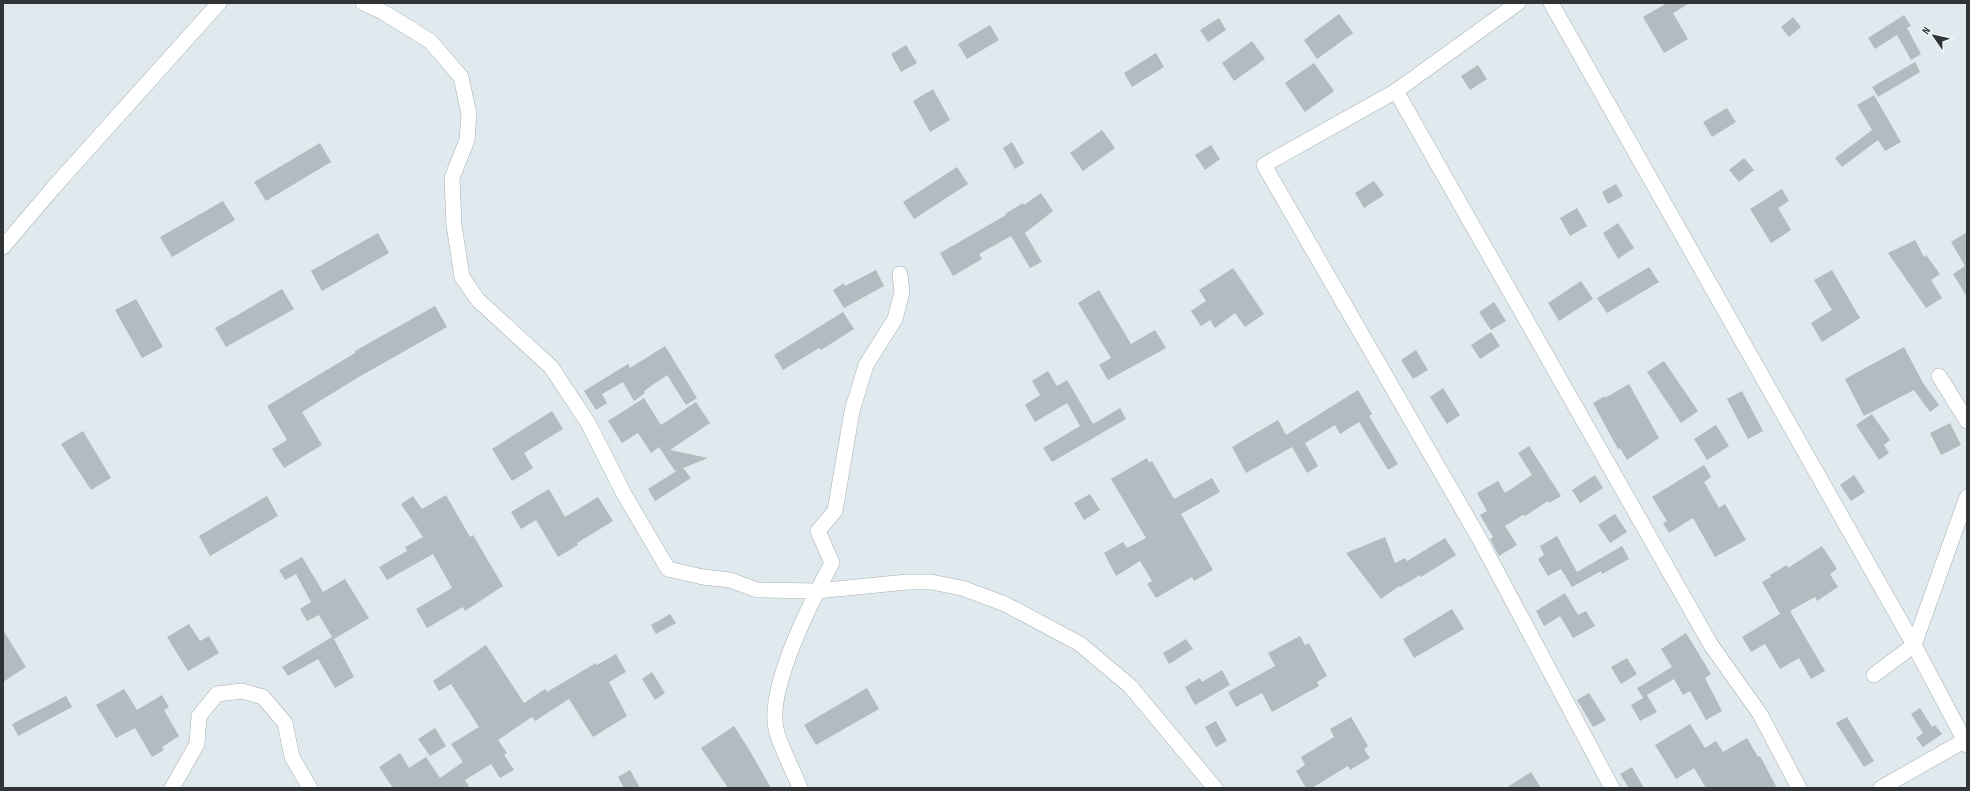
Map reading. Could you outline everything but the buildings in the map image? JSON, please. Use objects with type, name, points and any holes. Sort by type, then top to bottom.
[{"type":"street","points":[[3,247],[58,182],[219,3]]},
{"type":"street","points":[[363,3],[383,12],[430,41],[461,77],[468,114],[467,140],[452,178],[454,225],[462,277],[478,300],[551,367],[588,423],[624,494],[668,568],[703,577],[730,580],[757,590],[817,591],[907,582],[931,582],[962,588],[1005,604],[1080,644],[1130,686],[1215,788]]},
{"type":"street","points":[[1518,3],[1396,91],[1264,165],[1479,538],[1612,788]]},
{"type":"street","points":[[1551,3],[1914,645],[1966,741],[1881,788]]},
{"type":"street","points":[[1396,91],[1711,645],[1760,714],[1799,788]]},
{"type":"street","points":[[800,788],[776,728],[776,700],[783,672],[817,591],[832,563],[818,531],[835,511],[852,411],[866,365],[895,319],[902,292],[900,274]]},
{"type":"street","points":[[1939,376],[1967,421]]},
{"type":"street","points":[[1874,675],[1914,645],[1967,497]]},
{"type":"street","points":[[172,788],[197,744],[199,716],[217,694],[242,691],[263,697],[285,723],[292,757],[310,788]]}]
